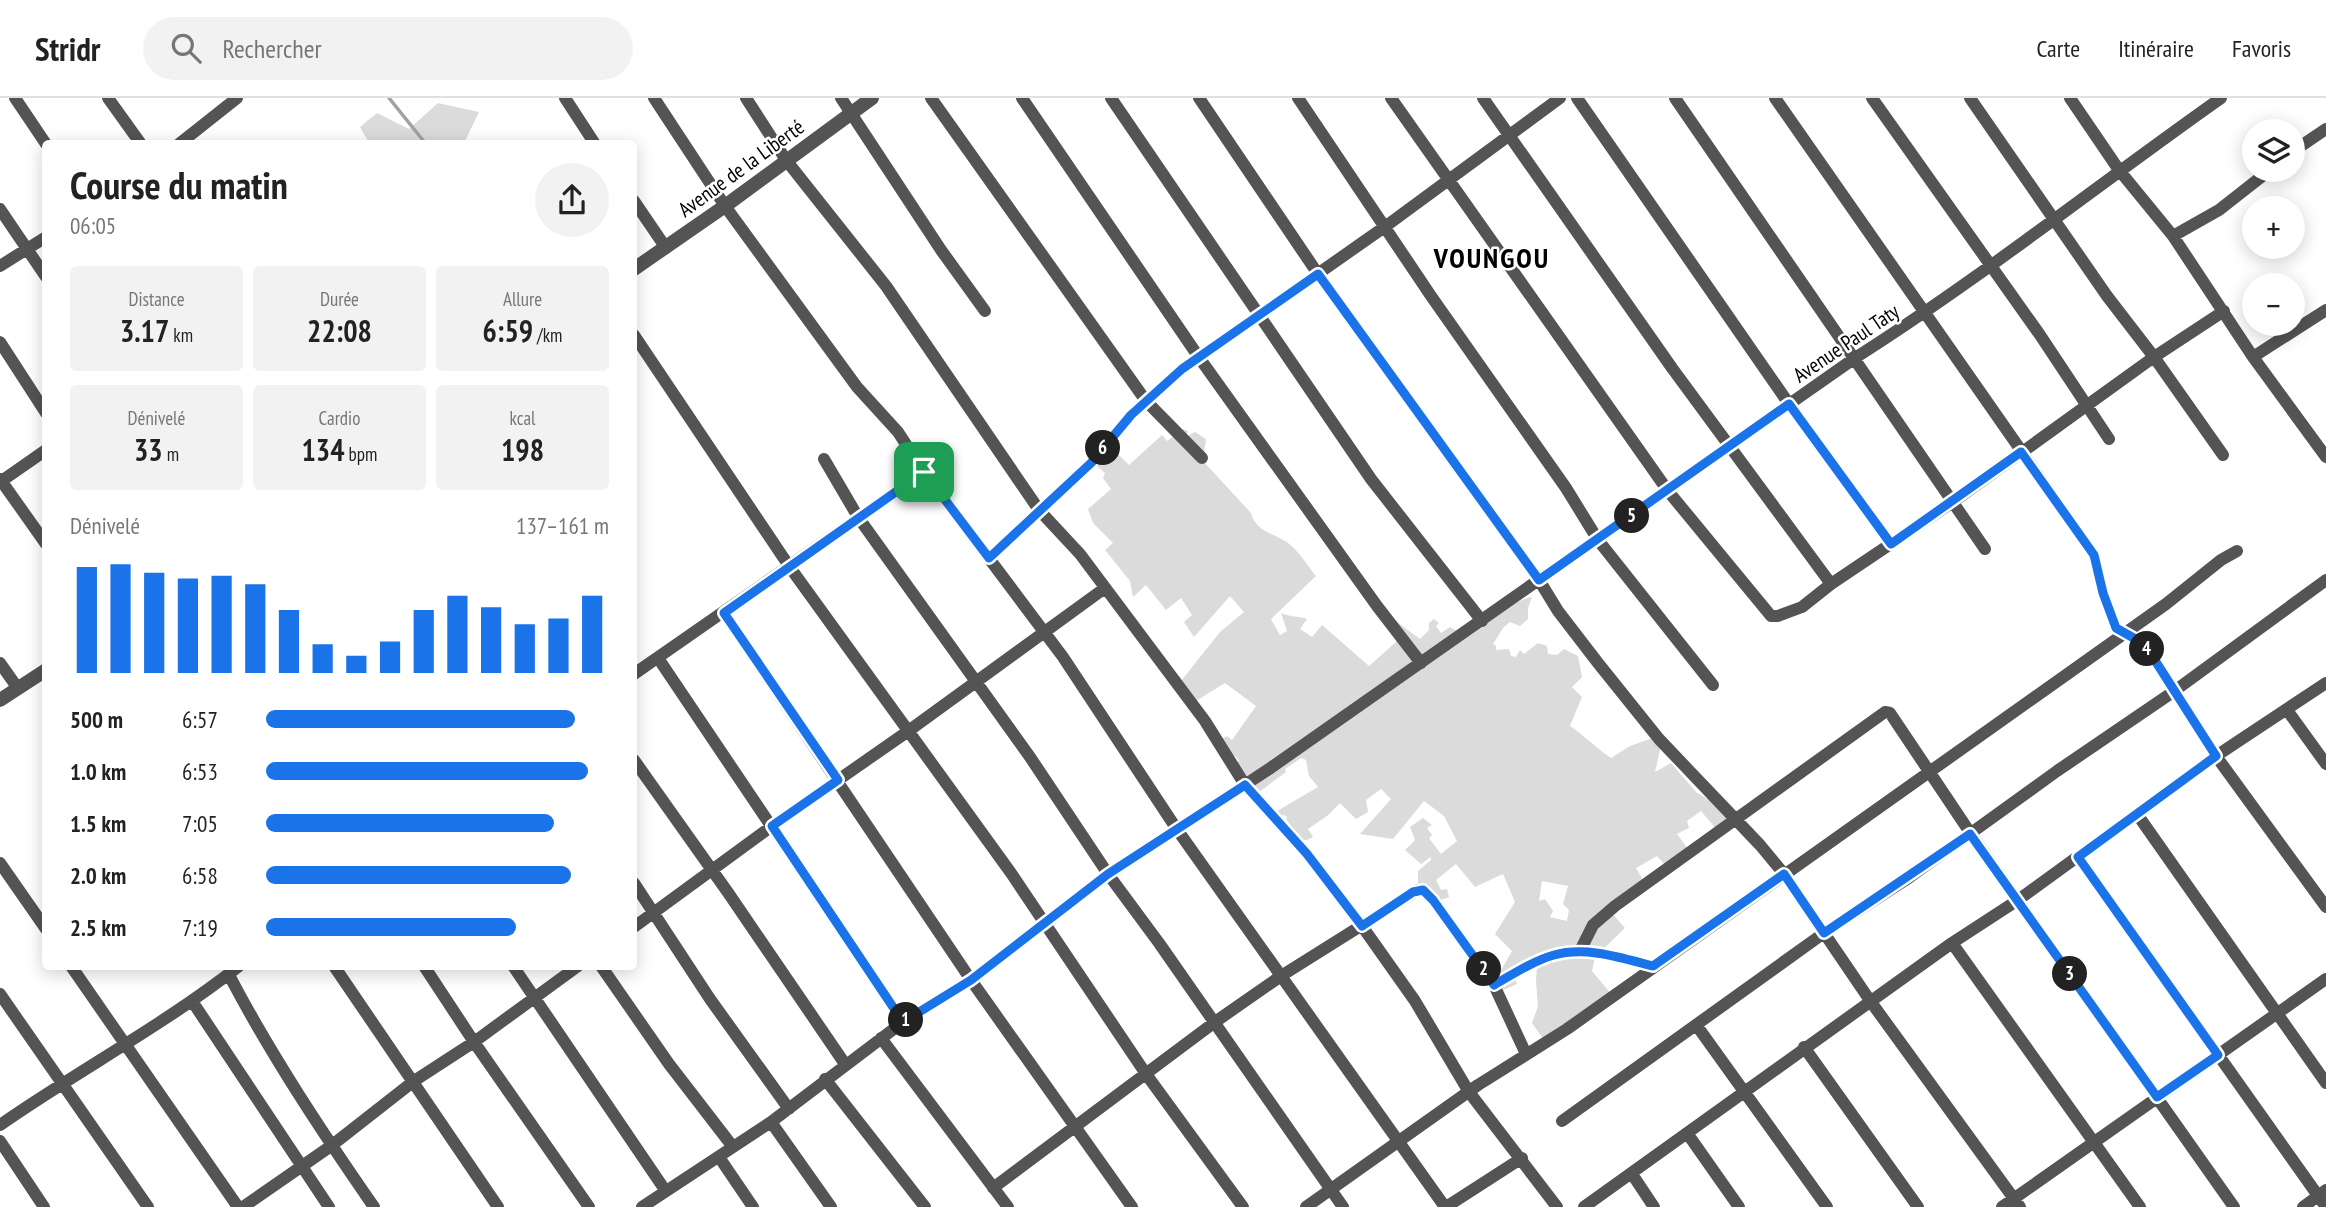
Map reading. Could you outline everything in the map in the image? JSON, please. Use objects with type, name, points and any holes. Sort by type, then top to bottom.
[{"type":"street","points":[[15,98],[43,140]]},
{"type":"street","points":[[108,98],[138,140]]},
{"type":"street","points":[[184,140],[237,98]]},
{"type":"street","points":[[565,98],[592,140]]},
{"type":"street","points":[[654,98],[725,206],[857,387],[898,432],[924,472],[1045,633],[1176,828],[1445,1207],[1522,1158]]},
{"type":"street","points":[[746,98],[786,160],[886,286],[1040,510],[1080,554],[1205,721],[1245,785],[1307,854],[1362,926],[1415,1001],[1469,1091],[1558,1207]]},
{"type":"street","points":[[841,98],[941,250],[985,311]]},
{"type":"street","name":"Avenue de la Liberté","points":[[637,268],[872,98]]},
{"type":"street","points":[[931,98],[1146,401],[1202,458]]},
{"type":"street","points":[[1022,98],[1198,356],[1377,606],[1421,663]]},
{"type":"street","points":[[1111,98],[1371,479],[1482,621]]},
{"type":"street","points":[[1199,98],[1318,274],[1559,611],[1659,739],[1784,874],[1871,1002],[2017,1203]]},
{"type":"street","points":[[1298,98],[1431,296],[1566,488],[1598,540],[1713,685]]},
{"type":"street","points":[[1391,98],[1668,491],[1771,616],[1802,607],[2154,357],[2224,311]]},
{"type":"street","points":[[1483,98],[1672,368],[1832,584]]},
{"type":"street","points":[[989,558],[1091,463],[1146,401],[1198,356],[1386,226],[1560,98]]},
{"type":"street","points":[[1577,98],[1789,404],[1891,544]]},
{"type":"street","points":[[1675,98],[1985,549]]},
{"type":"street","points":[[1775,98],[2094,555],[2103,593],[2116,628],[2139,641],[2149,651],[2216,756],[2326,907]]},
{"type":"street","points":[[1872,98],[1990,264],[2109,439]]},
{"type":"street","points":[[1970,98],[2107,296],[2154,357],[2223,456]]},
{"type":"street","name":"Avenue Paul Taty","points":[[642,1207],[771,1122],[903,1022],[971,980],[1108,874],[1245,785],[1855,358],[1926,313],[2221,98]]},
{"type":"street","points":[[2077,101],[2119,170],[2173,236],[2253,357],[2326,457]]},
{"type":"street","points":[[2305,143],[2326,129]]},
{"type":"street","points":[[2173,236],[2219,210],[2255,182]]},
{"type":"street","points":[[637,205],[666,248]]},
{"type":"street","points":[[0,209],[42,271]]},
{"type":"street","points":[[0,266],[42,240]]},
{"type":"street","points":[[2253,357],[2326,310]]},
{"type":"street","points":[[637,339],[789,566],[1011,873],[1146,1074],[1243,1207]]},
{"type":"street","points":[[0,342],[42,407]]},
{"type":"street","points":[[42,453],[0,480],[42,538]]},
{"type":"street","points":[[824,459],[858,517],[977,682],[1108,874],[1343,1207]]},
{"type":"street","points":[[637,672],[924,472]]},
{"type":"street","points":[[1306,1207],[1469,1091],[1567,1029],[2124,633],[2221,559],[2237,551]]},
{"type":"street","points":[[1562,1121],[1824,933],[2173,691],[2326,580]]},
{"type":"street","points":[[637,925],[1105,588]]},
{"type":"street","points":[[724,613],[971,980],[1132,1207]]},
{"type":"street","points":[[658,658],[903,1022]]},
{"type":"street","points":[[0,663],[17,688]]},
{"type":"street","points":[[0,700],[42,672]]},
{"type":"street","points":[[1584,1207],[1804,1047],[2018,900],[2216,756],[2326,683]]},
{"type":"street","points":[[2287,710],[2326,764]]},
{"type":"street","points":[[1580,951],[1592,925],[1735,819],[1888,712],[1970,834],[2234,1207]]},
{"type":"street","points":[[637,764],[845,1064]]},
{"type":"street","points":[[2137,814],[2326,1083]]},
{"type":"street","points":[[2078,857],[2323,1198],[2303,1207]]},
{"type":"street","points":[[0,863],[42,923]]},
{"type":"street","points":[[637,888],[789,1109]]},
{"type":"street","points":[[993,1188],[1214,1023],[1281,976],[1413,892],[1423,890],[1494,985],[1526,1055]]},
{"type":"street","points":[[1952,943],[2140,1207]]},
{"type":"street","points":[[1494,985],[1556,954],[1580,951],[1653,966]]},
{"type":"street","points":[[74,970],[241,1207],[331,1146],[414,1082],[572,970]]},
{"type":"street","points":[[0,1125],[61,1082],[192,1001],[235,970]]},
{"type":"street","points":[[337,970],[498,1207]]},
{"type":"street","points":[[427,970],[589,1207]]},
{"type":"street","points":[[516,970],[662,1193],[666,1207]]},
{"type":"street","points":[[604,970],[662,1054],[733,1147]]},
{"type":"street","points":[[229,975],[259,1031],[331,1146],[374,1207]]},
{"type":"street","points":[[2002,1207],[2017,1203],[2157,1097],[2326,979]]},
{"type":"street","points":[[0,994],[148,1207]]},
{"type":"street","points":[[192,1001],[329,1207]]},
{"type":"street","points":[[1697,1026],[1827,1207]]},
{"type":"street","points":[[881,1038],[1008,1207]]},
{"type":"street","points":[[1804,1047],[1918,1207]]},
{"type":"street","points":[[825,1079],[925,1207]]},
{"type":"street","points":[[771,1122],[831,1207]]},
{"type":"street","points":[[1687,1133],[1739,1207]]},
{"type":"street","points":[[0,1141],[44,1207]]},
{"type":"street","points":[[719,1157],[753,1207]]},
{"type":"street","points":[[1632,1174],[1654,1207]]},
{"type":"shaded area","points":[[438,103],[479,112],[465,140],[367,140],[360,127],[377,113],[409,129]]},
{"type":"shaded area","points":[[1183,429],[1188,431],[1187,436],[1195,432],[1206,439],[1203,461],[1251,513],[1257,524],[1289,544],[1316,576],[1271,619],[1280,635],[1287,631],[1281,613],[1307,619],[1300,629],[1312,637],[1322,625],[1369,666],[1396,642],[1399,633],[1385,613],[1420,639],[1429,630],[1429,623],[1434,619],[1439,623],[1436,626],[1441,633],[1450,627],[1459,632],[1532,597],[1528,619],[1520,626],[1510,622],[1503,628],[1493,644],[1496,650],[1509,649],[1511,656],[1516,657],[1520,650],[1524,654],[1538,643],[1547,646],[1548,654],[1557,655],[1564,649],[1578,656],[1582,677],[1572,687],[1582,697],[1570,726],[1611,758],[1630,746],[1658,736],[1662,741],[1655,772],[1671,763],[1696,792],[1723,809],[1729,820],[1717,830],[1701,811],[1687,821],[1689,828],[1677,834],[1688,849],[1666,866],[1657,856],[1636,868],[1643,880],[1611,912],[1625,928],[1595,957],[1592,971],[1612,995],[1544,1040],[1532,1023],[1538,1006],[1537,967],[1515,978],[1517,984],[1503,990],[1495,981],[1512,951],[1495,934],[1515,902],[1503,874],[1475,887],[1456,864],[1436,880],[1441,890],[1447,889],[1449,897],[1436,902],[1418,884],[1418,871],[1431,857],[1421,864],[1405,850],[1415,840],[1410,827],[1423,818],[1432,825],[1427,828],[1432,835],[1429,838],[1441,854],[1457,841],[1444,816],[1424,801],[1393,839],[1360,834],[1391,799],[1381,789],[1366,800],[1368,812],[1356,819],[1340,803],[1308,829],[1313,837],[1295,840],[1287,817],[1272,814],[1318,787],[1309,776],[1306,760],[1301,758],[1255,795],[1247,786],[1253,773],[1242,778],[1234,765],[1239,760],[1235,756],[1231,762],[1218,742],[1227,736],[1232,740],[1256,706],[1225,683],[1191,704],[1177,686],[1220,632],[1244,612],[1230,596],[1194,637],[1184,622],[1192,615],[1181,598],[1166,610],[1146,585],[1133,597],[1130,581],[1105,550],[1113,543],[1093,523],[1088,509],[1111,489],[1103,478],[1105,473],[1088,459],[1108,444],[1129,465],[1162,435],[1167,441]],"holes":[[[1542,881],[1568,886],[1563,904],[1569,910],[1567,921],[1550,917],[1553,911],[1545,899],[1539,901]]]},
{"type":"waterway","points":[[389,98],[423,140]]},
{"type":"district","name":"VOUNGOU","points":[[1492,257]]},
{"type":"route","points":[[1318,274],[1539,580],[1789,404],[1891,544],[2021,452],[2094,555],[2103,593],[2116,628],[2139,641],[2149,651],[2216,756],[2078,857],[2218,1055],[2157,1097],[1970,834],[1824,933],[1784,874],[1653,966],[1580,951],[1556,954],[1494,985],[1423,890],[1413,892],[1362,926],[1307,854],[1245,785],[1108,874],[971,980],[903,1022],[772,826],[838,780],[724,613],[924,472],[989,558],[1091,463],[1131,415],[1182,369],[1318,274]]}]
